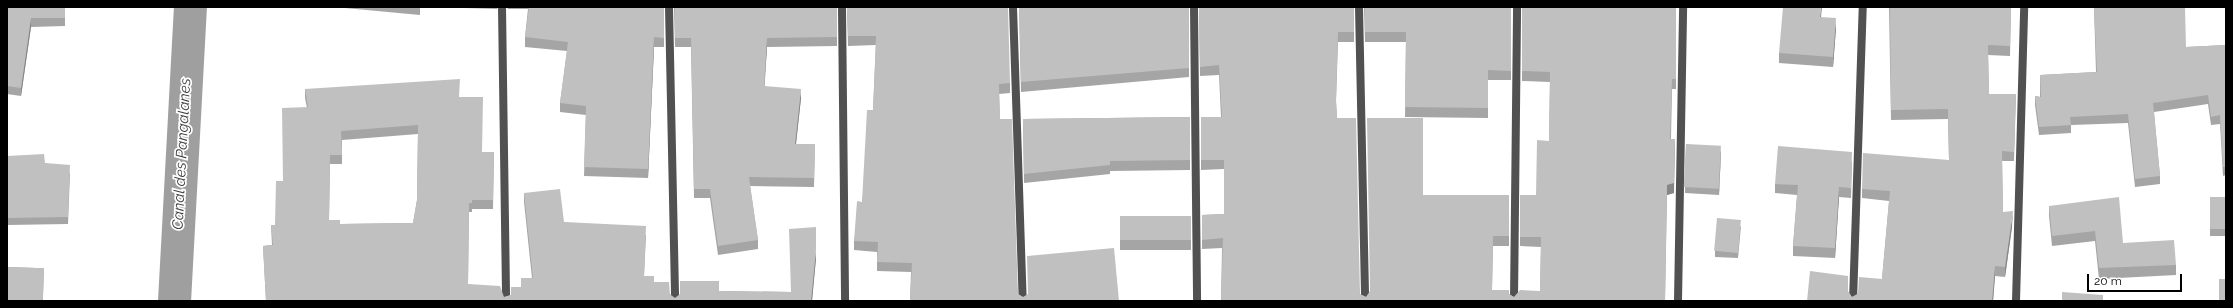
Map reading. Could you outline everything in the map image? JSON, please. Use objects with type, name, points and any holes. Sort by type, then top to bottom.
[{"type":"street","points":[[502,7],[506,301]]},
{"type":"street","points":[[669,7],[675,301]]},
{"type":"street","points":[[842,7],[845,301]]},
{"type":"street","points":[[1013,7],[1023,301]]},
{"type":"street","points":[[1194,7],[1197,301]]},
{"type":"street","points":[[1359,7],[1365,301]]},
{"type":"street","points":[[1514,301],[1517,7]]},
{"type":"street","points":[[1678,301],[1683,7]]},
{"type":"street","points":[[1852,301],[1863,7]]},
{"type":"street","points":[[2016,301],[2024,7]]},
{"type":"building","points":[[7,7],[65,7],[65,18],[31,18],[21,88],[7,86]]},
{"type":"building","points":[[529,7],[664,7],[664,38],[654,37],[648,169],[584,167],[586,106],[560,103],[568,42],[525,37]]},
{"type":"building","points":[[675,7],[837,7],[837,37],[767,38],[764,86],[801,89],[795,144],[815,144],[814,178],[749,177],[758,240],[718,246],[710,189],[694,189],[691,38],[675,38]]},
{"type":"building","points":[[847,7],[1008,7],[1010,83],[999,84],[1000,119],[1012,119],[1018,294],[1023,297],[1028,294],[1027,256],[1114,248],[1119,301],[910,301],[912,263],[877,262],[878,242],[854,241],[857,201],[862,202],[867,110],[873,110],[876,36],[848,36]]},
{"type":"building","points":[[1019,7],[1189,7],[1189,68],[1021,82]]},
{"type":"building","points":[[1199,7],[1354,7],[1354,32],[1338,32],[1336,99],[1337,118],[1356,118],[1360,294],[1366,297],[1370,291],[1367,118],[1423,118],[1423,195],[1509,195],[1509,236],[1493,236],[1492,290],[1509,290],[1509,294],[1514,297],[1520,290],[1540,291],[1541,237],[1520,237],[1520,195],[1536,195],[1537,140],[1549,141],[1550,72],[1522,71],[1522,7],[1676,7],[1676,79],[1672,79],[1670,139],[1675,139],[1674,183],[1667,185],[1665,301],[1221,301],[1223,238],[1202,240],[1202,215],[1224,214],[1224,160],[1201,160],[1201,117],[1222,117],[1219,65],[1200,67]]},
{"type":"building","points":[[1365,7],[1511,7],[1511,71],[1488,70],[1488,108],[1405,107],[1406,32],[1365,32]]},
{"type":"building","points":[[1783,7],[1821,7],[1820,17],[1836,18],[1833,57],[1779,53]]},
{"type":"building","points":[[1890,7],[2011,7],[2010,46],[1988,45],[1989,94],[2016,94],[2014,152],[2002,151],[2003,212],[2013,211],[2005,267],[1995,266],[1992,301],[1807,301],[1810,271],[1848,276],[1848,291],[1852,297],[1858,294],[1859,277],[1882,279],[1890,191],[1862,189],[1863,153],[1949,160],[1948,109],[1891,110]]},
{"type":"building","points":[[2185,7],[2186,47],[2226,45],[2226,167],[2223,167],[2220,115],[2211,117],[2208,95],[2153,103],[2160,176],[2135,179],[2128,114],[2070,117],[2071,125],[2039,127],[2035,96],[2041,97],[2040,75],[2097,72],[2094,8]]},
{"type":"building","points":[[460,79],[459,97],[483,97],[482,152],[494,152],[493,200],[472,200],[472,203],[469,203],[468,284],[500,286],[504,297],[511,295],[511,287],[521,287],[521,278],[533,278],[524,193],[560,189],[564,222],[646,226],[644,276],[654,276],[654,282],[669,282],[670,295],[675,298],[680,294],[680,281],[719,281],[719,291],[791,292],[789,229],[816,227],[816,249],[811,301],[266,301],[263,246],[273,245],[271,225],[275,225],[276,181],[283,181],[282,108],[308,107],[305,89]],"holes":[[[418,125],[417,200],[413,223],[340,224],[340,220],[329,220],[330,155],[342,155],[341,131]]]},
{"type":"building","points":[[1190,117],[1190,160],[1110,161],[1110,165],[1024,174],[1023,119]]},
{"type":"building","points":[[1686,144],[1721,146],[1719,189],[1684,187]]},
{"type":"building","points":[[1778,146],[1852,152],[1851,188],[1839,187],[1835,248],[1793,246],[1798,185],[1775,184]]},
{"type":"building","points":[[44,154],[45,163],[70,165],[68,217],[7,218],[7,156]]},
{"type":"building","points":[[2119,197],[2123,243],[2174,240],[2176,265],[2099,268],[2095,231],[2052,236],[2049,206]]},
{"type":"building","points":[[2210,197],[2226,197],[2226,229],[2210,229]]},
{"type":"building","points":[[1120,216],[1191,216],[1191,240],[1120,240]]},
{"type":"building","points":[[1717,218],[1741,220],[1738,253],[1714,251]]},
{"type":"building","points":[[7,267],[44,268],[43,301],[7,300]]},
{"type":"building","points":[[2219,279],[2226,279],[2226,301],[2219,301]]},
{"type":"building","points":[[2062,292],[2103,295],[2103,301],[2062,301]]},
{"type":"waterway","name":"Canal des Pangalanes","points":[[174,301],[190,7]]}]
